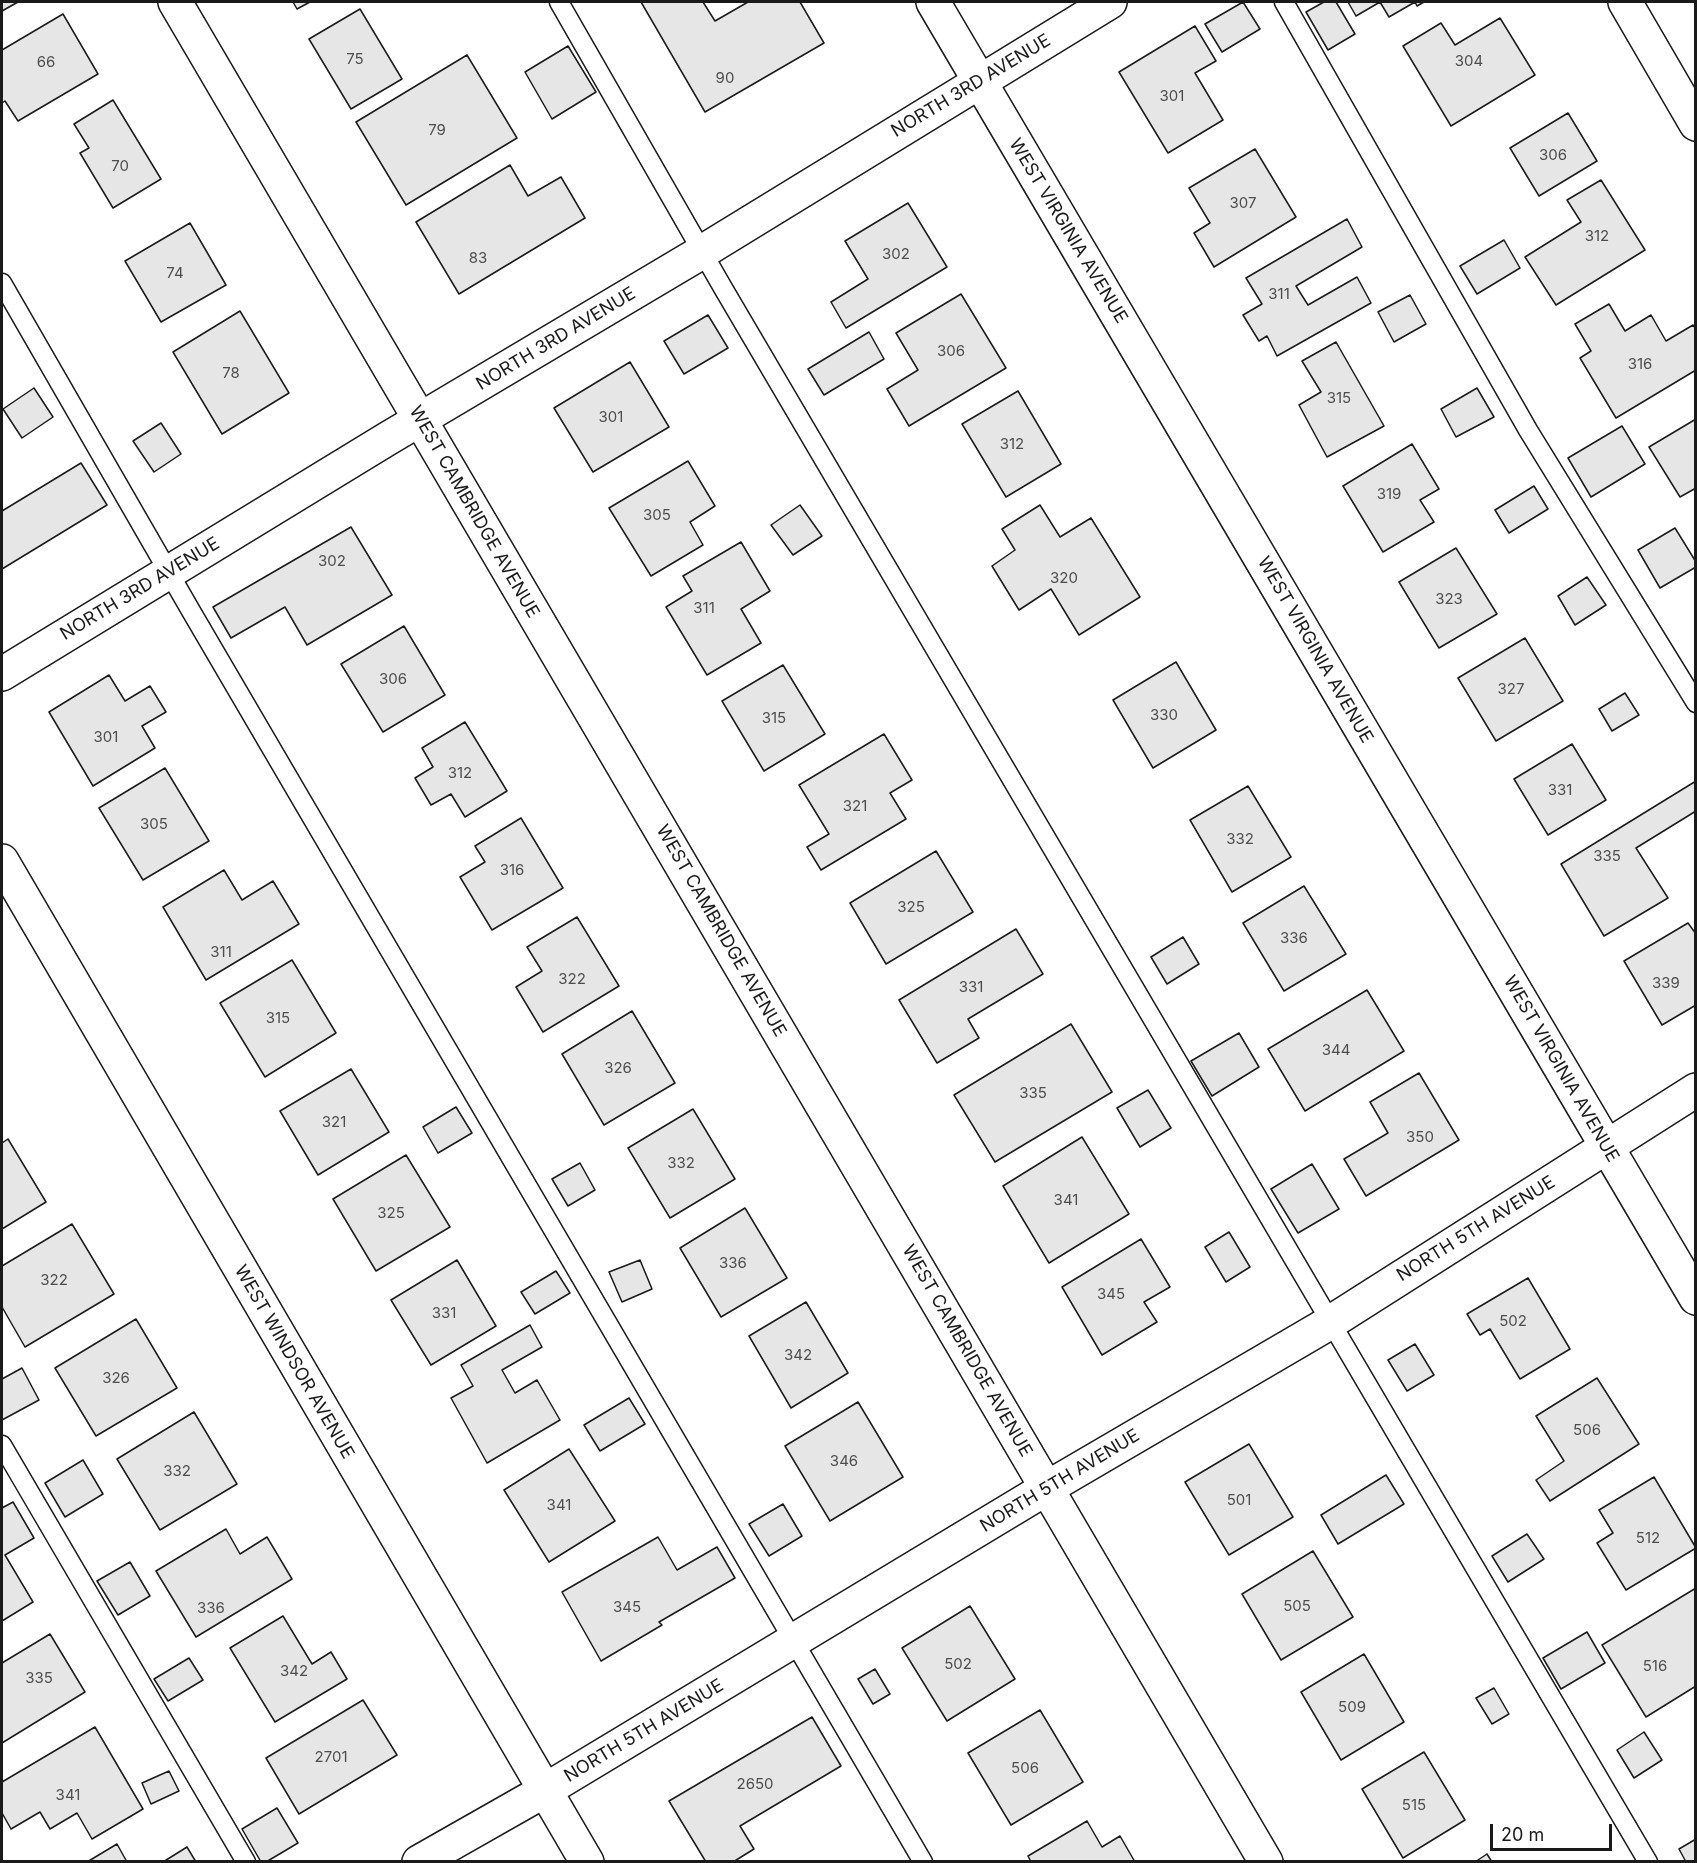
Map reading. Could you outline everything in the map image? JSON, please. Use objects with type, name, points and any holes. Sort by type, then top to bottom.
[{"type":"street","name":"WEST CAMBRIDGE AVENUE","points":[[175,2],[1266,1862]]},
{"type":"street","name":"WEST VIRGINIA AVENUE","points":[[933,2],[1695,1298]]},
{"type":"street","name":"NORTH 3RD AVENUE","points":[[2,674],[702,252],[1110,2]]},
{"type":"street","points":[[1625,2],[1695,124]]},
{"type":"street","name":"WEST WINDSOR AVENUE","points":[[2,861],[586,1862]]},
{"type":"street","name":"NORTH 5TH AVENUE","points":[[419,1862],[544,1791],[1047,1488],[1331,1322],[1695,1090]]},
{"type":"lane","points":[[559,2],[702,252],[1648,1862]]},
{"type":"lane","points":[[1284,2],[1528,430],[1695,703]]},
{"type":"lane","points":[[2,283],[168,572],[923,1862]]},
{"type":"lane","points":[[2,1445],[246,1862]]},
{"type":"building","points":[[2,2],[18,2],[2,11]]},
{"type":"building","points":[[293,2],[310,2],[297,9]]},
{"type":"building","points":[[641,2],[703,2],[715,21],[748,2],[800,2],[824,43],[705,112]]},
{"type":"building","points":[[1243,2],[1260,29],[1222,52],[1205,24]]},
{"type":"building","points":[[1324,2],[1336,2],[1355,34],[1328,50],[1306,12]]},
{"type":"building","points":[[1348,2],[1380,2],[1356,16]]},
{"type":"building","points":[[1380,2],[1415,2],[1389,17]]},
{"type":"building","points":[[360,9],[402,79],[351,109],[309,39]]},
{"type":"building","points":[[63,14],[98,74],[18,121],[5,101],[2,103],[2,50]]},
{"type":"building","points":[[1500,18],[1535,75],[1451,126],[1403,46],[1441,23],[1455,45]]},
{"type":"building","points":[[1195,26],[1216,61],[1195,73],[1223,120],[1168,153],[1119,72]]},
{"type":"building","points":[[568,46],[596,92],[552,119],[525,72]]},
{"type":"building","points":[[467,55],[517,138],[406,205],[356,122]]},
{"type":"building","points":[[113,100],[161,179],[113,208],[80,153],[89,148],[74,124]]},
{"type":"building","points":[[1568,113],[1597,161],[1539,196],[1510,148]]},
{"type":"building","points":[[1255,149],[1296,217],[1214,267],[1194,233],[1210,223],[1189,188]]},
{"type":"building","points":[[510,165],[528,196],[561,177],[585,218],[459,294],[416,222]]},
{"type":"building","points":[[1601,180],[1645,250],[1556,305],[1525,257],[1581,222],[1567,200]]},
{"type":"building","points":[[908,203],[947,267],[846,328],[831,302],[868,279],[845,241]]},
{"type":"building","points":[[1347,219],[1362,247],[1296,286],[1308,305],[1357,277],[1371,303],[1277,356],[1267,336],[1259,341],[1243,315],[1262,304],[1246,278]]},
{"type":"building","points":[[190,223],[226,285],[161,322],[125,261]]},
{"type":"building","points":[[1504,240],[1520,268],[1477,294],[1460,266]]},
{"type":"building","points":[[961,294],[1006,368],[909,426],[887,389],[918,370],[896,333]]},
{"type":"building","points":[[1410,295],[1426,324],[1394,342],[1378,312]]},
{"type":"building","points":[[1609,304],[1625,331],[1651,315],[1666,341],[1693,325],[1696,329],[1696,370],[1616,418],[1580,358],[1591,351],[1575,324]]},
{"type":"building","points":[[240,311],[289,393],[222,434],[173,352]]},
{"type":"building","points":[[708,315],[728,348],[684,374],[664,341]]},
{"type":"building","points":[[869,332],[884,359],[824,395],[808,369]]},
{"type":"building","points":[[1336,342],[1384,426],[1327,457],[1299,405],[1321,392],[1302,361]]},
{"type":"building","points":[[630,362],[669,427],[593,472],[554,408]]},
{"type":"building","points":[[34,388],[53,417],[22,438],[3,409]]},
{"type":"building","points":[[1477,388],[1494,417],[1456,437],[1441,409]]},
{"type":"building","points":[[1018,391],[1061,464],[1006,497],[962,424]]},
{"type":"building","points":[[1696,419],[1696,488],[1680,497],[1649,447]]},
{"type":"building","points":[[161,423],[181,454],[154,472],[133,441]]},
{"type":"building","points":[[1622,426],[1645,464],[1591,497],[1568,458]]},
{"type":"building","points":[[1412,444],[1439,489],[1420,500],[1434,522],[1383,552],[1343,486]]},
{"type":"building","points":[[688,461],[715,506],[690,522],[703,545],[651,576],[609,508]]},
{"type":"building","points":[[81,463],[107,505],[2,569],[2,511]]},
{"type":"building","points":[[1534,486],[1548,509],[1509,533],[1495,510]]},
{"type":"building","points":[[800,505],[822,536],[793,555],[771,525]]},
{"type":"building","points":[[1040,505],[1060,537],[1091,518],[1140,597],[1079,635],[1051,589],[1019,610],[992,566],[1015,550],[1002,529]]},
{"type":"building","points":[[351,527],[392,595],[307,645],[285,607],[231,638],[213,607]]},
{"type":"building","points":[[1675,528],[1696,562],[1696,567],[1660,588],[1638,550]]},
{"type":"building","points":[[741,542],[770,591],[741,609],[761,643],[707,675],[666,607],[692,591],[683,576]]},
{"type":"building","points":[[1456,548],[1497,614],[1439,648],[1399,582]]},
{"type":"building","points":[[1587,577],[1606,605],[1575,625],[1558,596]]},
{"type":"building","points":[[404,626],[445,695],[383,732],[341,664]]},
{"type":"building","points":[[1525,638],[1563,701],[1496,741],[1458,678]]},
{"type":"building","points":[[1176,662],[1216,730],[1153,768],[1113,700]]},
{"type":"building","points":[[783,665],[825,734],[764,771],[722,701]]},
{"type":"building","points":[[109,675],[125,701],[150,686],[166,712],[142,726],[155,748],[93,786],[49,712]]},
{"type":"building","points":[[1625,693],[1639,715],[1612,731],[1599,709]]},
{"type":"building","points":[[465,722],[507,791],[465,817],[451,794],[431,805],[415,778],[433,767],[422,748]]},
{"type":"building","points":[[884,734],[912,780],[890,793],[906,819],[821,870],[807,847],[829,834],[799,785]]},
{"type":"building","points":[[1572,744],[1606,800],[1548,835],[1514,779]]},
{"type":"building","points":[[165,768],[209,841],[143,880],[99,808]]},
{"type":"building","points":[[1696,781],[1696,811],[1636,848],[1668,898],[1604,936],[1561,864]]},
{"type":"building","points":[[1248,786],[1291,857],[1232,892],[1190,820]]},
{"type":"building","points":[[521,818],[563,888],[492,930],[460,877],[485,862],[475,846]]},
{"type":"building","points":[[936,851],[973,912],[886,964],[850,903]]},
{"type":"building","points":[[224,870],[242,900],[273,881],[299,924],[206,980],[163,907]]},
{"type":"building","points":[[1304,886],[1346,954],[1284,991],[1243,923]]},
{"type":"building","points":[[577,917],[619,986],[543,1032],[516,987],[542,971],[527,947]]},
{"type":"building","points":[[1688,923],[1696,934],[1696,1005],[1662,1025],[1624,961]]},
{"type":"building","points":[[1016,929],[1043,974],[968,1019],[979,1038],[937,1063],[899,1000]]},
{"type":"building","points":[[1183,937],[1199,964],[1167,984],[1151,957]]},
{"type":"building","points":[[292,960],[336,1033],[265,1077],[220,1003]]},
{"type":"building","points":[[1367,990],[1404,1051],[1305,1111],[1268,1049]]},
{"type":"building","points":[[632,1011],[675,1083],[604,1125],[562,1054]]},
{"type":"building","points":[[1071,1024],[1112,1092],[995,1162],[954,1095]]},
{"type":"building","points":[[1239,1033],[1259,1067],[1212,1096],[1191,1061]]},
{"type":"building","points":[[351,1069],[389,1132],[318,1175],[280,1111]]},
{"type":"building","points":[[1419,1073],[1459,1140],[1366,1196],[1344,1159],[1388,1133],[1370,1102]]},
{"type":"building","points":[[1148,1090],[1171,1128],[1140,1147],[1117,1108]]},
{"type":"building","points":[[456,1107],[472,1133],[438,1153],[423,1127]]},
{"type":"building","points":[[693,1109],[735,1179],[670,1218],[628,1148]]},
{"type":"building","points":[[1082,1137],[1129,1214],[1049,1263],[1003,1186]]},
{"type":"building","points":[[8,1139],[46,1202],[2,1229],[2,1143]]},
{"type":"building","points":[[406,1155],[450,1227],[376,1271],[333,1199]]},
{"type":"building","points":[[580,1163],[595,1190],[568,1206],[552,1179]]},
{"type":"building","points":[[1312,1164],[1339,1209],[1298,1233],[1271,1189]]},
{"type":"building","points":[[745,1208],[787,1278],[721,1317],[680,1248]]},
{"type":"building","points":[[72,1224],[114,1294],[25,1347],[2,1307],[2,1266]]},
{"type":"building","points":[[1229,1232],[1250,1267],[1226,1282],[1205,1247]]},
{"type":"building","points":[[1141,1239],[1170,1287],[1144,1302],[1157,1322],[1102,1355],[1062,1287]]},
{"type":"building","points":[[457,1260],[496,1326],[431,1365],[391,1300]]},
{"type":"building","points":[[640,1260],[652,1289],[622,1302],[609,1272]]},
{"type":"building","points":[[556,1271],[570,1293],[535,1314],[521,1292]]},
{"type":"building","points":[[1528,1278],[1570,1349],[1520,1379],[1490,1329],[1480,1335],[1467,1314]]},
{"type":"building","points":[[806,1302],[848,1373],[791,1408],[749,1336]]},
{"type":"building","points":[[136,1319],[177,1388],[96,1436],[55,1368]]},
{"type":"building","points":[[530,1325],[542,1347],[502,1370],[515,1393],[537,1380],[560,1420],[487,1463],[451,1398],[473,1386],[461,1365]]},
{"type":"building","points":[[1415,1344],[1434,1375],[1407,1391],[1388,1360]]},
{"type":"building","points":[[22,1368],[39,1400],[2,1420],[2,1379]]},
{"type":"building","points":[[1597,1378],[1639,1444],[1550,1501],[1536,1480],[1564,1461],[1536,1416]]},
{"type":"building","points":[[629,1398],[645,1424],[600,1451],[584,1425]]},
{"type":"building","points":[[858,1402],[903,1477],[830,1521],[785,1446]]},
{"type":"building","points":[[194,1412],[237,1484],[160,1530],[117,1459]]},
{"type":"building","points":[[1249,1444],[1293,1517],[1229,1555],[1185,1482]]},
{"type":"building","points":[[569,1449],[615,1521],[549,1562],[504,1490]]},
{"type":"building","points":[[83,1460],[103,1494],[65,1517],[45,1483]]},
{"type":"building","points":[[1386,1475],[1404,1504],[1338,1544],[1321,1515]]},
{"type":"building","points":[[1654,1477],[1696,1548],[1626,1590],[1597,1543],[1613,1533],[1599,1510]]},
{"type":"building","points":[[13,1502],[34,1538],[5,1555],[33,1602],[2,1621],[2,1508]]},
{"type":"building","points":[[783,1504],[802,1536],[769,1556],[749,1524]]},
{"type":"building","points":[[226,1529],[240,1554],[267,1537],[292,1579],[196,1637],[156,1571]]},
{"type":"building","points":[[1527,1534],[1544,1559],[1508,1582],[1492,1556]]},
{"type":"building","points":[[658,1537],[677,1570],[717,1547],[735,1578],[659,1622],[662,1625],[601,1661],[562,1592]]},
{"type":"building","points":[[1313,1551],[1353,1617],[1281,1660],[1242,1594]]},
{"type":"building","points":[[130,1562],[150,1596],[118,1615],[97,1581]]},
{"type":"building","points":[[1696,1588],[1696,1686],[1646,1717],[1602,1645]]},
{"type":"building","points":[[970,1606],[1015,1679],[947,1721],[902,1648]]},
{"type":"building","points":[[283,1616],[312,1664],[331,1652],[347,1679],[275,1722],[230,1648]]},
{"type":"building","points":[[1587,1632],[1605,1663],[1561,1689],[1543,1658]]},
{"type":"building","points":[[50,1634],[85,1692],[2,1743],[2,1663]]},
{"type":"building","points":[[1364,1654],[1404,1722],[1341,1760],[1301,1692]]},
{"type":"building","points":[[189,1658],[203,1680],[168,1701],[154,1679]]},
{"type":"building","points":[[875,1669],[890,1694],[873,1704],[858,1679]]},
{"type":"building","points":[[1494,1688],[1509,1714],[1492,1724],[1476,1698]]},
{"type":"building","points":[[363,1700],[397,1755],[299,1814],[266,1758]]},
{"type":"building","points":[[1040,1710],[1083,1782],[1011,1825],[968,1753]]},
{"type":"building","points":[[812,1717],[841,1766],[740,1826],[754,1849],[733,1862],[706,1862],[669,1801]]},
{"type":"building","points":[[95,1727],[143,1809],[92,1839],[77,1813],[50,1829],[40,1812],[11,1829],[2,1813],[2,1782]]},
{"type":"building","points":[[1644,1732],[1662,1760],[1634,1778],[1617,1750]]},
{"type":"building","points":[[1424,1752],[1465,1820],[1403,1858],[1362,1789]]},
{"type":"building","points":[[169,1771],[179,1791],[151,1804],[142,1783]]},
{"type":"building","points":[[277,1808],[298,1843],[266,1862],[261,1862],[242,1829]]},
{"type":"building","points":[[1087,1821],[1102,1847],[1120,1836],[1135,1862],[1031,1862],[1028,1856]]},
{"type":"building","points":[[1696,1839],[1696,1862],[1686,1862],[1679,1849]]},
{"type":"building","points":[[117,1844],[127,1862],[87,1862]]},
{"type":"building","points":[[187,1847],[196,1862],[163,1862]]},
{"type":"building","points":[[1487,1854],[1492,1862],[1475,1862]]}]
